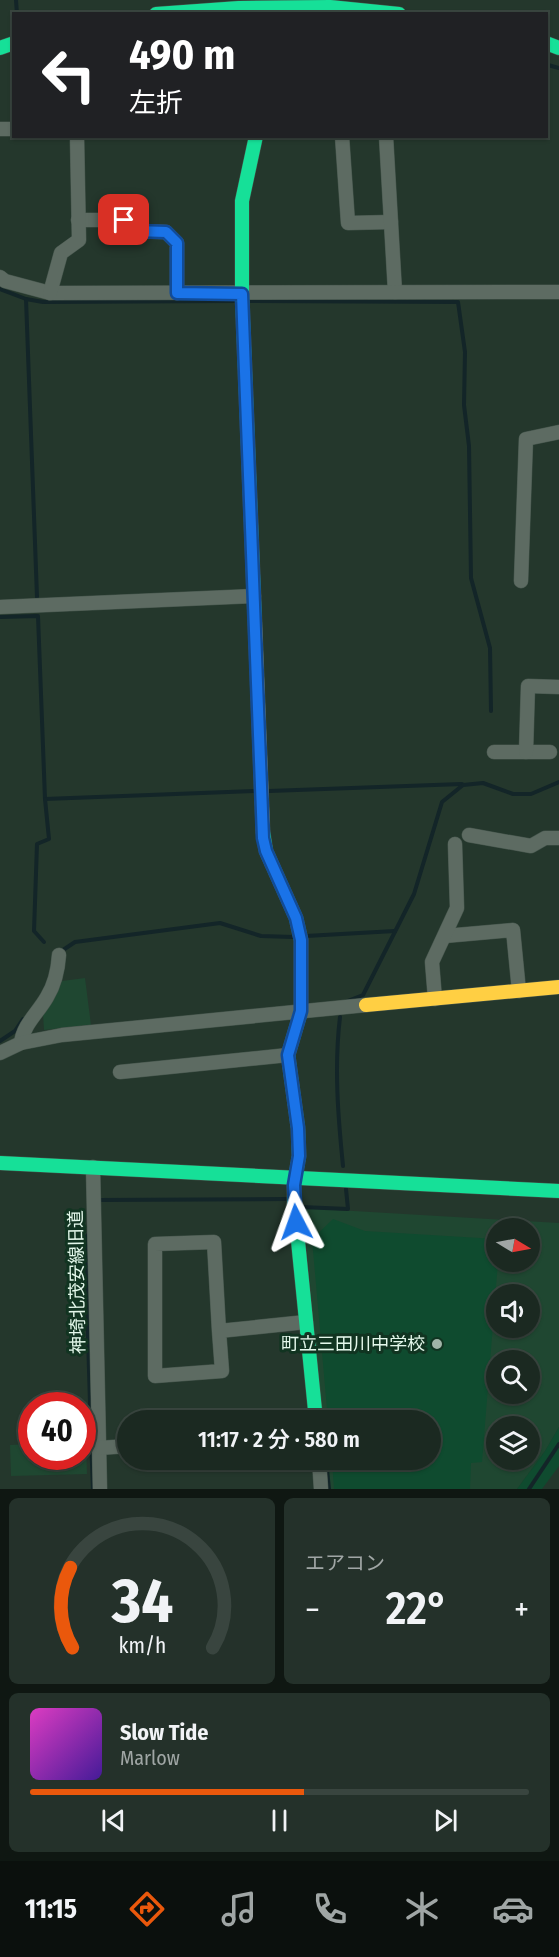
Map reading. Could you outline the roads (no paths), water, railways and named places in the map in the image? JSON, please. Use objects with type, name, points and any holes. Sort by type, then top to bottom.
[{"type":"main road","points":[[179,12],[238,7],[330,7],[382,12]]},
{"type":"main road","points":[[256,138],[242,201],[242,294],[263,838],[266,851],[296,918],[300,936],[301,1011],[288,1055],[298,1128],[299,1156],[294,1202],[315,1410]]},
{"type":"main road","points":[[366,1005],[559,987]]},
{"type":"main road","points":[[0,1162],[559,1191]]},
{"type":"street","points":[[51,293],[61,253],[79,240],[77,138]]},
{"type":"street","points":[[342,138],[348,223],[391,222]]},
{"type":"street","points":[[386,138],[395,292]]},
{"type":"street","points":[[78,220],[124,220],[135,231],[166,232],[177,243],[177,293]]},
{"type":"street","points":[[0,277],[5,281],[51,293],[559,291]]},
{"type":"street","points":[[522,581],[526,439],[559,432]]},
{"type":"street","points":[[0,607],[254,596]]},
{"type":"street","points":[[526,752],[528,686],[559,687]]},
{"type":"street","points":[[494,752],[549,752]]},
{"type":"street","points":[[470,835],[531,846],[545,838],[559,838]]},
{"type":"street","points":[[435,999],[432,962],[457,909],[456,844]]},
{"type":"street","points":[[445,936],[513,930],[519,991]]},
{"type":"street","points":[[21,1043],[22,1034],[48,996],[56,979],[59,955]]},
{"type":"street","points":[[0,1053],[21,1043],[62,1035],[366,1005]]},
{"type":"street","points":[[120,1072],[288,1055]]},
{"type":"street","name":"神埼北茂安線旧道","points":[[93,1167],[100,1489]]},
{"type":"street","points":[[214,1242],[219,1331],[222,1371],[155,1376],[155,1244],[214,1242]]},
{"type":"street","points":[[219,1331],[306,1322]]},
{"type":"street","points":[[99,1448],[117,1447]]},
{"type":"street","points":[[320,1470],[321,1489]]},
{"type":"waterway","points":[[16,0],[17,12]]},
{"type":"waterway","points":[[548,65],[559,68]]},
{"type":"waterway","points":[[0,289],[26,299],[43,302],[234,301]]},
{"type":"waterway","points":[[26,299],[37,597]]},
{"type":"waterway","points":[[250,301],[458,302],[465,352],[464,405],[469,446],[471,578],[490,648],[491,711]]},
{"type":"waterway","points":[[0,617],[38,616],[45,799],[254,791]]},
{"type":"waterway","points":[[345,1002],[363,995],[414,894],[442,802],[463,785],[483,783],[513,794],[531,794],[559,782]]},
{"type":"waterway","points":[[269,791],[462,784]]},
{"type":"waterway","points":[[44,942],[34,931],[37,844],[49,839],[45,799]]},
{"type":"waterway","points":[[60,952],[75,942],[220,923],[261,936],[293,937]]},
{"type":"waterway","points":[[306,936],[395,931]]},
{"type":"waterway","points":[[340,1017],[337,1073],[343,1166]]},
{"type":"waterway","points":[[0,1041],[15,1031],[23,1019]]},
{"type":"waterway","points":[[301,1207],[348,1209],[346,1189]]},
{"type":"waterway","points":[[98,1200],[288,1199]]},
{"type":"waterway","points":[[90,1233],[85,1238],[90,1392]]},
{"type":"waterway","points":[[529,1489],[559,1444]]},
{"type":"waterway","points":[[92,1470],[93,1489]]},
{"type":"waterway","points":[[327,1470],[329,1489]]},
{"type":"place","name":"町立三田川中学校","points":[[437,1344]]}]
